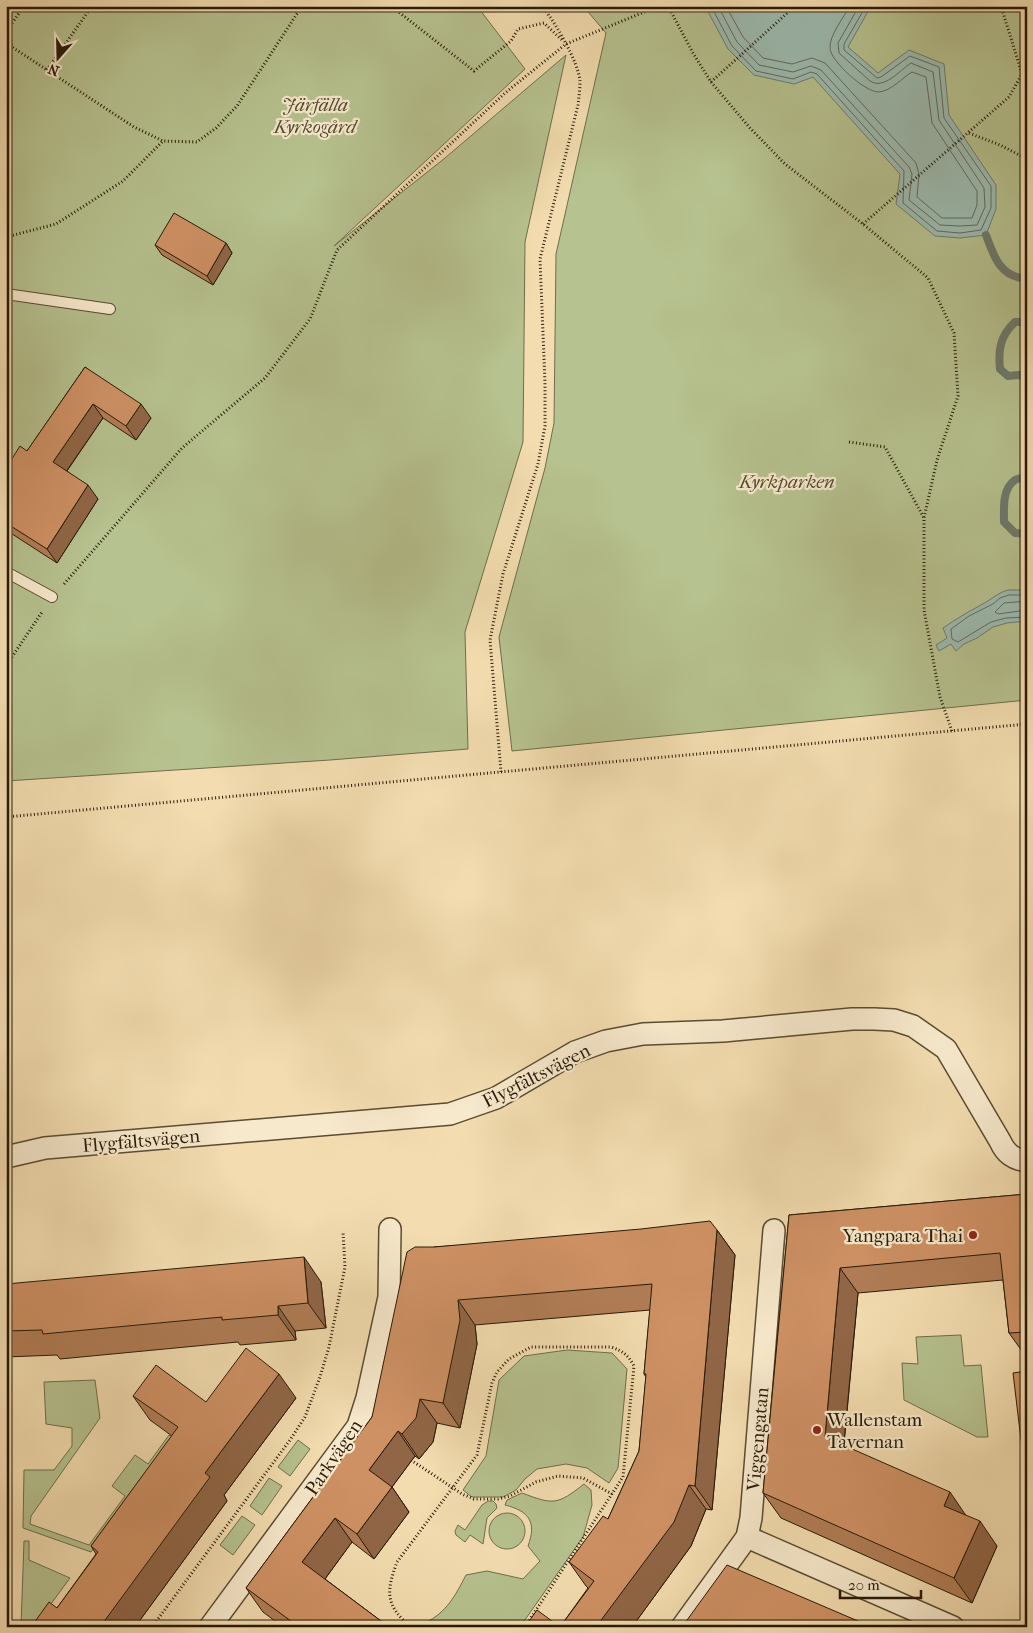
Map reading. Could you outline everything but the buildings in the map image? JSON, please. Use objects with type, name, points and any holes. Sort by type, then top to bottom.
[{"type":"street","name":"Flygfältsvägen","points":[[6,1157],[45,1148],[450,1114],[496,1098],[575,1052],[606,1041],[643,1034],[723,1031],[852,1019],[894,1020],[912,1026],[946,1049],[1005,1152],[1015,1159],[1027,1161]]},
{"type":"street","name":"Parkvägen","points":[[219,1624],[358,1426],[367,1398],[389,1297],[390,1229]]},
{"type":"street","name":"Viggengatan","points":[[682,1627],[747,1537],[751,1518],[774,1230]]},
{"type":"street","points":[[747,1537],[953,1627]]},
{"type":"lane","points":[[6,294],[110,309]]},
{"type":"lane","points":[[6,572],[52,597]]},
{"type":"path","points":[[9,27],[24,6]]},
{"type":"path","points":[[47,70],[92,6]]},
{"type":"path","points":[[6,48],[12,47],[134,127],[163,142],[197,142],[216,128],[237,106],[302,6]]},
{"type":"path","points":[[391,6],[474,71],[511,41],[518,29],[544,23],[566,44]]},
{"type":"path","points":[[501,772],[490,640],[503,574],[538,464],[545,426],[540,259],[578,105],[580,79],[566,44],[542,6]]},
{"type":"path","points":[[6,666],[52,597],[182,448],[265,378],[310,319],[337,250],[505,93],[566,44],[659,6]]},
{"type":"path","points":[[668,6],[711,82],[750,128],[785,164],[863,224],[928,278],[954,333],[958,396],[937,460],[924,518],[924,610],[940,697],[952,731]]},
{"type":"path","points":[[711,82],[796,6]]},
{"type":"path","points":[[863,224],[1009,97],[1022,74],[1001,6]]},
{"type":"path","points":[[6,20],[12,47]]},
{"type":"path","points":[[969,133],[1000,145],[1027,159]]},
{"type":"path","points":[[6,237],[56,224],[123,181],[163,142]]},
{"type":"path","points":[[849,442],[885,448],[924,518]]},
{"type":"path","points":[[6,817],[1027,724]]},
{"type":"path","points":[[152,1627],[290,1440],[304,1418],[320,1377],[331,1338],[345,1268],[343,1232]]},
{"type":"path","points":[[411,1627],[398,1616],[390,1600],[390,1582],[397,1562],[477,1455],[492,1384],[497,1372],[509,1359],[531,1347],[611,1347],[621,1350],[629,1357],[634,1366],[623,1477],[525,1627]]},
{"type":"path","points":[[404,1455],[462,1494],[474,1499],[498,1499],[510,1496],[536,1482],[558,1476],[583,1478],[612,1494]]},
{"type":"green space","name":"Järfälla Kyrkogård","points":[[6,6],[477,6],[525,69],[334,246],[445,158],[566,55],[525,242],[523,442],[465,632],[468,749],[6,781]]},
{"type":"green space","name":"Kyrkparken","points":[[583,6],[1027,6],[1027,700],[512,751],[499,637],[545,468],[554,423],[556,254],[606,33]]},
{"type":"green space","points":[[961,1335],[964,1366],[981,1365],[988,1437],[977,1437],[904,1400],[902,1363],[918,1364],[916,1337]]},
{"type":"green space","points":[[567,1350],[612,1353],[627,1369],[618,1468],[609,1483],[587,1468],[566,1464],[537,1469],[516,1490],[503,1497],[472,1497],[463,1490],[486,1456],[499,1380],[524,1356]]},
{"type":"green space","points":[[95,1380],[100,1418],[31,1516],[30,1524],[89,1545],[125,1496],[112,1486],[135,1455],[148,1464],[169,1435],[174,1438],[91,1552],[23,1528],[24,1470],[54,1470],[72,1446],[72,1428],[46,1424],[44,1382]]},
{"type":"green space","points":[[298,1440],[310,1449],[290,1476],[278,1467]]},
{"type":"green space","points":[[269,1478],[282,1486],[262,1515],[250,1506]]},
{"type":"green space","points":[[584,1484],[591,1490],[592,1505],[583,1537],[520,1627],[429,1627],[425,1623],[445,1609],[466,1575],[487,1571],[523,1579],[540,1561],[528,1546],[532,1530],[529,1519],[520,1511],[505,1505],[507,1500],[522,1493],[541,1500],[555,1501],[567,1496]]},
{"type":"green space","points":[[488,1501],[493,1501],[497,1508],[487,1518],[483,1544],[470,1535],[465,1542],[456,1535],[455,1531],[458,1525],[465,1530],[482,1505]]},
{"type":"green space","points":[[507,1513],[519,1519],[525,1531],[519,1543],[507,1549],[495,1543],[489,1531],[495,1519]]},
{"type":"green space","points":[[242,1516],[255,1525],[233,1555],[220,1545]]},
{"type":"green space","points":[[24,1541],[29,1541],[29,1560],[70,1578],[34,1627],[21,1627]]},
{"type":"water","points":[[705,6],[871,6],[848,47],[878,73],[909,50],[944,64],[949,115],[996,185],[996,209],[986,235],[960,238],[935,236],[896,204],[900,174],[813,77],[794,84],[754,75],[728,49]]},
{"type":"water","points":[[1008,590],[1027,590],[1027,621],[1007,623],[993,627],[964,644],[956,651],[951,644],[939,651],[936,645],[947,638],[943,628]]},
{"type":"waterway","points":[[986,235],[995,258],[1004,270],[1010,274],[1027,279]]},
{"type":"waterway","points":[[1027,322],[1015,322],[1010,327],[1003,338],[999,356],[1000,369],[1008,376],[1019,375],[1027,377]]},
{"type":"waterway","points":[[1027,477],[1016,479],[1008,488],[1004,511],[1004,522],[1015,533],[1027,534]]},
{"type":"place","name":"Yangpara Thai","points":[[973,1235]]},
{"type":"place","name":"Wallenstam Tavernan","points":[[817,1430]]}]
